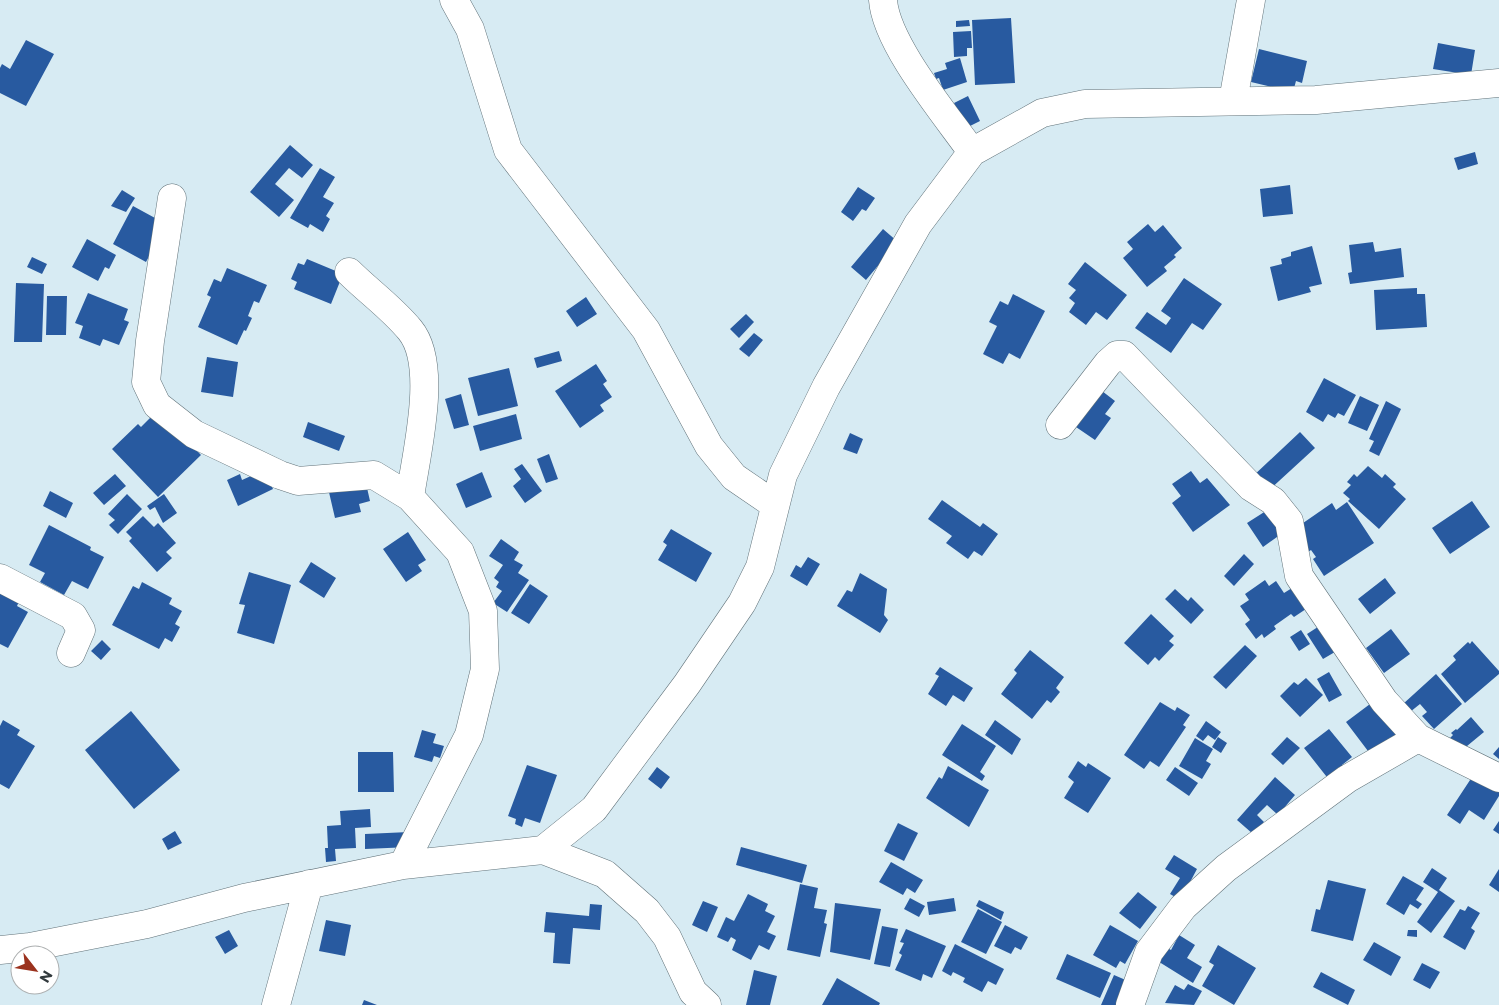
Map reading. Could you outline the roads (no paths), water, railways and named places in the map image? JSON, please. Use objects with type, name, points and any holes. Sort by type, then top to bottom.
[{"type":"street","points":[[454,0],[470,29],[508,150],[646,330],[709,446],[734,476],[775,505]]},
{"type":"street","points":[[883,0],[884,8],[899,45],[972,152]]},
{"type":"street","points":[[1233,101],[1251,0]]},
{"type":"street","points":[[543,850],[594,809],[687,684],[742,603],[760,567],[783,475],[826,387],[918,224],[972,152],[1042,113],[1085,104],[1316,100],[1499,83]]},
{"type":"street","points":[[172,198],[150,342],[146,382],[157,405],[194,434],[280,475],[298,480],[374,475],[410,497],[460,552],[482,611],[485,669],[469,735],[403,865]]},
{"type":"street","points":[[348,272],[410,330],[422,352],[426,383],[410,497]]},
{"type":"street","points":[[1060,425],[1108,363],[1117,355],[1124,355],[1251,487],[1274,501],[1289,521],[1299,576],[1384,701],[1418,738],[1499,778]]},
{"type":"street","points":[[0,578],[73,616],[82,630],[71,653]]},
{"type":"street","points":[[1130,1005],[1149,952],[1182,908],[1226,868],[1347,779],[1418,738]]},
{"type":"street","points":[[0,950],[30,947],[147,924],[244,898],[403,865],[543,850],[604,874],[634,898],[647,911],[667,937],[696,1001]]},
{"type":"street","points":[[276,1005],[309,884]]}]
